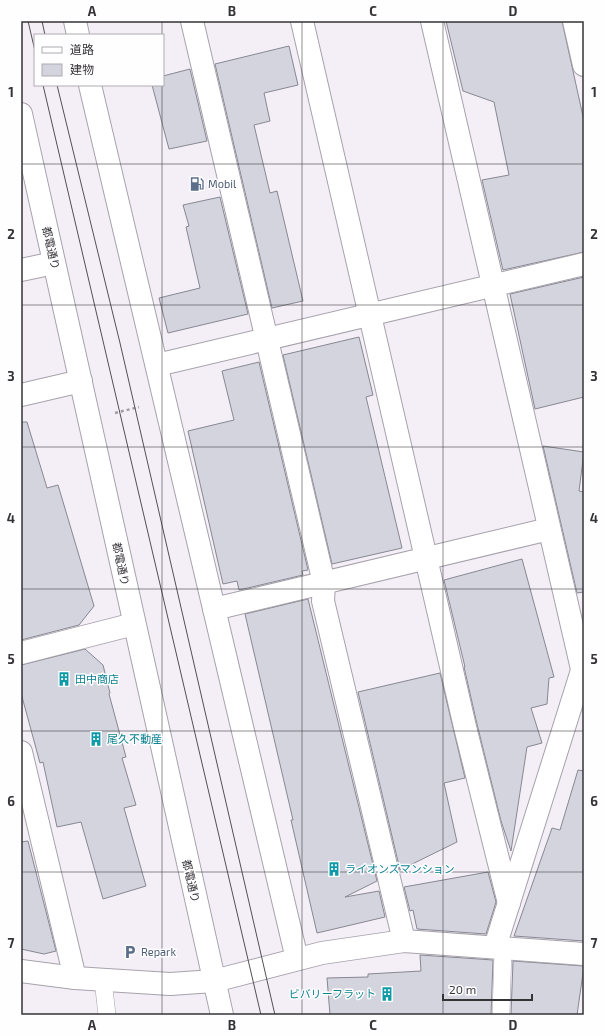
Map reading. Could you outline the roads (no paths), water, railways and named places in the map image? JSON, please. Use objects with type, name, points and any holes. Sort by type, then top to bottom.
[{"type":"street","points":[[75,21],[78,34]]},
{"type":"street","points":[[192,21],[324,583],[322,601],[404,941]]},
{"type":"street","points":[[302,21],[465,728],[509,903]]},
{"type":"street","points":[[432,21],[549,529],[583,667],[509,903],[499,948]]},
{"type":"street","points":[[574,21],[584,65]]},
{"type":"street","points":[[90,86],[297,959]]},
{"type":"street","name":"都電通り","points":[[21,114],[222,1015]]},
{"type":"street","points":[[21,270],[54,263]]},
{"type":"street","points":[[157,365],[371,316],[584,264]]},
{"type":"street","points":[[21,395],[80,380]]},
{"type":"street","points":[[214,609],[549,529]]},
{"type":"street","points":[[21,653],[134,624]]},
{"type":"street","points":[[21,752],[74,978]]},
{"type":"street","points":[[21,971],[74,978],[170,984],[214,981],[322,953],[404,941],[584,954]]},
{"type":"lane","points":[[499,948],[501,1015]]},
{"type":"lane","points":[[103,980],[106,1015]]},
{"type":"tram line","points":[[28,21],[34,47]]},
{"type":"tram line","points":[[42,21],[45,34]]},
{"type":"tram line","points":[[43,86],[261,1015]]},
{"type":"tram line","points":[[57,86],[120,343],[275,1015]]},
{"type":"place","name":"Mobil","points":[[197,184]]},
{"type":"place","name":"田中商店","points":[[64,679]]},
{"type":"place","name":"尾久不動産","points":[[96,739]]},
{"type":"place","name":"ライオンズマンション","points":[[334,869]]},
{"type":"place","name":"Repark","points":[[130,952]]},
{"type":"place","name":"ビバリーフラット","points":[[387,994]]}]
